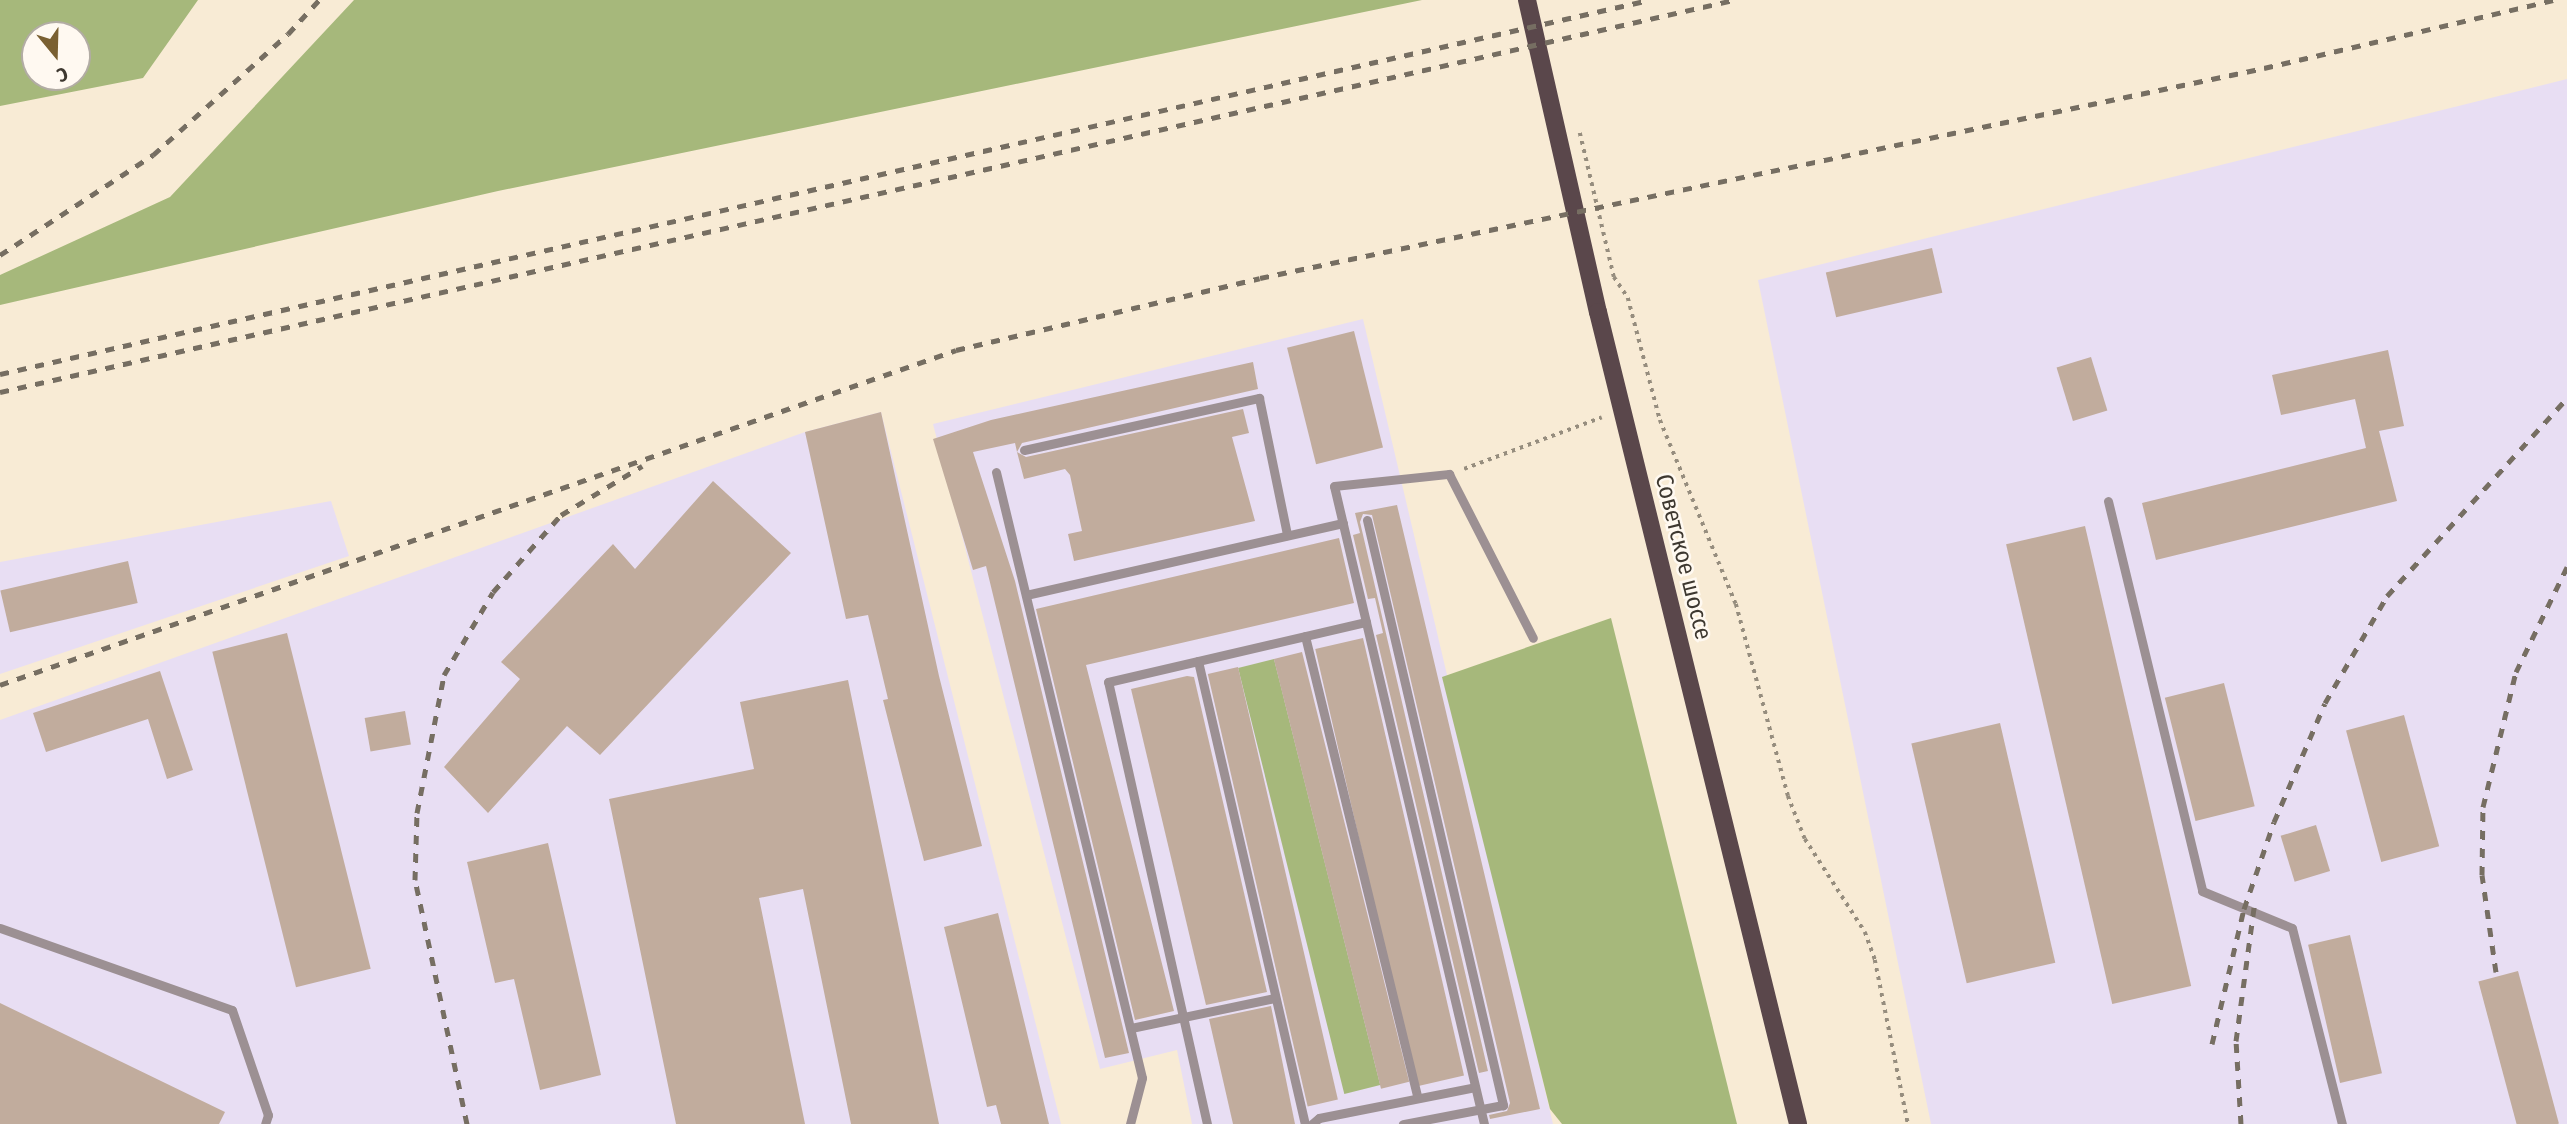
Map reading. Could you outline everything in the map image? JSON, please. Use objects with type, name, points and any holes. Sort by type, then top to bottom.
[{"type":"main road","name":"Советское шоссе","points":[[1527,0],[1598,312],[1798,1124]]},
{"type":"lane","points":[[1024,450],[1259,398],[1287,535]]},
{"type":"lane","points":[[996,472],[1142,1078],[1130,1124]]},
{"type":"lane","points":[[1484,1124],[1335,486],[1449,474],[1534,638]]},
{"type":"lane","points":[[2108,501],[2202,891],[2292,928],[2342,1124]]},
{"type":"lane","points":[[1367,520],[1503,1105],[1403,1124]]},
{"type":"lane","points":[[1026,595],[1343,523]]},
{"type":"lane","points":[[1207,1124],[1108,682],[1366,622]]},
{"type":"lane","points":[[1306,636],[1417,1097]]},
{"type":"lane","points":[[1198,661],[1306,1124]]},
{"type":"lane","points":[[0,928],[232,1010],[268,1115],[265,1124]]},
{"type":"lane","points":[[1131,1028],[1275,998]]},
{"type":"lane","points":[[1312,1124],[1320,1118],[1475,1087]]},
{"type":"path","points":[[1577,120],[1614,277],[1628,298],[1660,421],[1736,604],[1788,796],[1805,839],[1865,932],[1875,960],[1908,1124]]},
{"type":"path","points":[[1449,474],[1602,420],[1601,408]]},
{"type":"shaded area","points":[[2567,79],[2567,1124],[1931,1124],[1758,280]]},
{"type":"shaded area","points":[[1363,319],[1553,1124],[1192,1124],[1177,1050],[1100,1069],[933,424]]},
{"type":"shaded area","points":[[881,412],[1061,1124],[0,1124],[0,720],[805,432]]},
{"type":"shaded area","points":[[331,501],[349,556],[0,674],[0,562]]},
{"type":"green space","points":[[0,0],[198,0],[143,78],[91,88],[91,21],[21,21],[21,91],[77,91],[0,106]]},
{"type":"green space","points":[[354,0],[1422,0],[498,191],[0,305],[0,275],[170,197]]},
{"type":"green space","points":[[1611,618],[1737,1124],[1562,1124],[1550,1109],[1442,677]]},
{"type":"green space","points":[[1274,659],[1380,1085],[1344,1094],[1238,668]]},
{"type":"building","points":[[1932,248],[1942,293],[1836,317],[1826,273]]},
{"type":"building","points":[[1354,331],[1383,447],[1316,464],[1287,348]]},
{"type":"building","points":[[2388,350],[2404,426],[2379,431],[2397,501],[2156,560],[2142,503],[2366,448],[2355,399],[2281,415],[2272,375]]},
{"type":"building","points":[[2091,357],[2107,411],[2073,421],[2057,368]]},
{"type":"building","points":[[1253,362],[1258,389],[1022,443],[1017,452],[1015,443],[973,452],[1015,581],[1129,1053],[1105,1058],[986,566],[973,570],[933,439],[991,420]]},
{"type":"building","points":[[1243,409],[1249,433],[1232,437],[1255,521],[1074,561],[1068,534],[1082,531],[1070,475],[1065,469],[1024,479],[1017,452],[1026,457]]},
{"type":"building","points":[[881,412],[939,676],[982,846],[924,861],[883,700],[888,699],[868,615],[846,619],[805,432]]},
{"type":"building","points":[[713,481],[791,553],[600,755],[567,726],[488,813],[444,767],[520,679],[501,662],[613,544],[635,569]]},
{"type":"building","points":[[1397,505],[1540,1109],[1490,1119],[1489,1115],[1507,1111],[1510,1103],[1372,515],[1363,514],[1360,522],[1488,1071],[1479,1073],[1376,635],[1383,633],[1375,598],[1368,599],[1353,535],[1360,533],[1355,513]]},
{"type":"building","points":[[2085,526],[2191,986],[2112,1004],[2006,544]]},
{"type":"building","points":[[1339,538],[1354,603],[1086,665],[1174,1011],[1135,1020],[1036,609]]},
{"type":"building","points":[[128,561],[138,603],[10,632],[0,590]]},
{"type":"building","points":[[287,633],[371,969],[296,987],[212,652]]},
{"type":"building","points":[[1363,638],[1464,1075],[1416,1087],[1315,649]]},
{"type":"building","points":[[1302,652],[1409,1082],[1381,1089],[1274,659]]},
{"type":"building","points":[[1238,667],[1338,1100],[1308,1107],[1208,674]]},
{"type":"building","points":[[160,671],[193,770],[167,779],[148,719],[46,752],[33,713]]},
{"type":"building","points":[[1187,676],[1194,677],[1267,992],[1206,1005],[1131,689]]},
{"type":"building","points":[[848,680],[939,1124],[851,1124],[803,889],[759,898],[805,1124],[676,1124],[609,799],[754,769],[740,702]]},
{"type":"building","points":[[2224,683],[2255,806],[2196,821],[2165,698]]},
{"type":"building","points":[[405,711],[411,744],[371,752],[365,718]]},
{"type":"building","points":[[2404,715],[2439,846],[2381,862],[2346,731]]},
{"type":"building","points":[[2000,723],[2055,963],[1967,983],[1911,743]]},
{"type":"building","points":[[2316,825],[2330,871],[2295,882],[2281,836]]},
{"type":"building","points":[[548,843],[601,1075],[540,1090],[514,979],[495,983],[467,862]]},
{"type":"building","points":[[998,913],[1049,1124],[1001,1124],[996,1105],[987,1107],[944,927]]},
{"type":"building","points":[[2350,935],[2382,1073],[2340,1083],[2308,945]]},
{"type":"building","points":[[2518,971],[2559,1124],[2517,1124],[2478,982]]},
{"type":"building","points":[[0,1003],[225,1112],[219,1124],[0,1124]]},
{"type":"building","points":[[1271,1006],[1295,1124],[1233,1124],[1209,1019]]},
{"type":"railway","points":[[0,255],[153,155],[288,34],[319,0]]},
{"type":"railway","points":[[0,374],[1649,0]]},
{"type":"railway","points":[[0,392],[1734,0]]},
{"type":"railway","points":[[0,685],[956,350],[1260,278],[2264,68],[2553,0]]},
{"type":"railway","points":[[2212,1044],[2244,909],[2274,822],[2325,703],[2387,596],[2567,398]]},
{"type":"railway","points":[[467,1124],[415,880],[417,813],[444,675],[493,592],[561,515],[642,466]]},
{"type":"railway","points":[[2496,972],[2482,875],[2483,807],[2516,672],[2567,567]]},
{"type":"railway","points":[[2241,1124],[2236,1041],[2254,907]]}]
